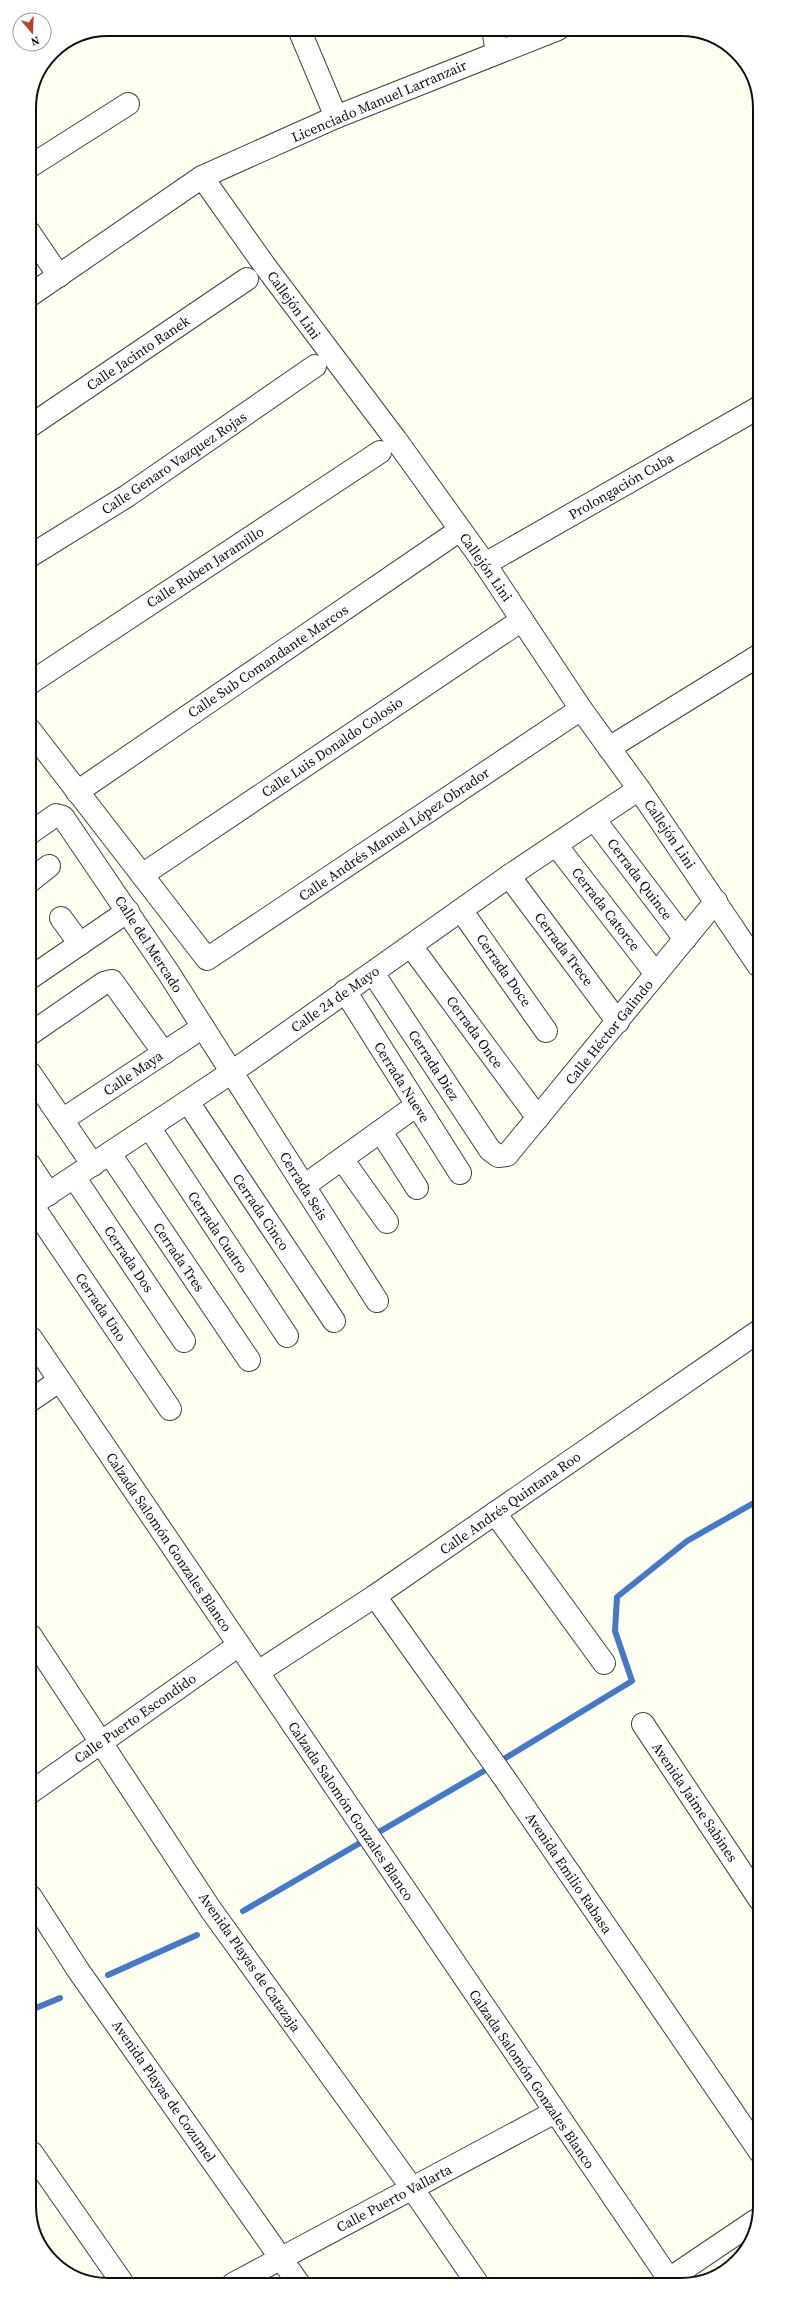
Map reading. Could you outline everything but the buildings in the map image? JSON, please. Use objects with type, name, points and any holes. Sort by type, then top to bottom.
[{"type":"street","points":[[302,36],[336,117]]},
{"type":"street","points":[[494,36],[497,52]]},
{"type":"street","name":"Licenciado Manuel Larranzair","points":[[36,291],[202,177],[336,117],[539,36]]},
{"type":"street","points":[[36,163],[128,104]]},
{"type":"street","name":"Callejón Lini","points":[[202,177],[265,266],[485,564],[581,709],[639,789],[716,901],[753,949]]},
{"type":"street","points":[[36,242],[59,276]]},
{"type":"street","name":"Calle Jacinto Ranek","points":[[36,422],[247,279]]},
{"type":"street","name":"Calle Genaro Vazquez Rojas","points":[[36,552],[127,496],[315,366]]},
{"type":"street","name":"Prolongación Cuba","points":[[485,564],[753,411]]},
{"type":"street","name":"Calle Ruben Jaramillo","points":[[36,679],[380,452]]},
{"type":"street","name":"Calle Sub Comandante Marcos","points":[[77,792],[460,530]]},
{"type":"street","name":"Calle Luis Donaldo Colosio","points":[[142,875],[522,620]]},
{"type":"street","points":[[609,748],[753,659]]},
{"type":"street","name":"Calle Andrés Manuel López Obrador","points":[[142,875],[207,959],[581,709]]},
{"type":"street","points":[[36,738],[142,875]]},
{"type":"street","name":"Calle 24 de Mayo","points":[[37,1202],[232,1072],[344,991],[373,973],[509,876],[639,789]]},
{"type":"street","name":"Calle del Mercado","points":[[36,829],[56,815],[63,817],[128,911],[232,1072]]},
{"type":"street","name":"Cerrada Quince","points":[[594,819],[685,940]]},
{"type":"street","name":"Cerrada Catorce","points":[[556,845],[656,974]]},
{"type":"street","points":[[36,876],[49,866]]},
{"type":"street","name":"Cerrada Trece","points":[[509,876],[618,1022]]},
{"type":"street","name":"Calle Héctor Galindo","points":[[498,1156],[507,1155],[618,1022],[716,901]]},
{"type":"street","name":"Cerrada Doce","points":[[461,910],[546,1030]]},
{"type":"street","points":[[36,974],[128,911]]},
{"type":"street","points":[[61,918],[80,944]]},
{"type":"street","name":"Cerrada Once","points":[[411,946],[538,1118]]},
{"type":"street","name":"Cerrada Diez","points":[[373,973],[490,1150],[498,1156]]},
{"type":"street","points":[[36,1030],[104,983],[112,981],[164,1053]]},
{"type":"street","name":"Cerrada Nueve","points":[[344,991],[460,1173]]},
{"type":"street","name":"Calle Maya","points":[[62,1120],[203,1027]]},
{"type":"street","name":"Cerrada Seis","points":[[232,1072],[377,1301]]},
{"type":"street","name":"Cerrada Tres","points":[[36,1082],[62,1120],[101,1159],[249,1360]]},
{"type":"street","name":"Cerrada Cinco","points":[[188,1102],[334,1322]]},
{"type":"street","points":[[304,1186],[417,1105]]},
{"type":"street","name":"Cerrada Cuatro","points":[[149,1127],[287,1336]]},
{"type":"street","points":[[380,1132],[417,1188]]},
{"type":"street","points":[[342,1159],[387,1222]]},
{"type":"street","name":"Cerrada Dos","points":[[74,1178],[184,1341]]},
{"type":"street","name":"Cerrada Uno","points":[[37,1202],[170,1409]]},
{"type":"street","name":"Calle Andrés Quintana Roo","points":[[258,1672],[375,1596],[753,1336]]},
{"type":"street","name":"Calzada Salomón Gonzales Blanco","points":[[36,1346],[258,1672],[382,1859],[668,2278]]},
{"type":"street","points":[[36,1397],[59,1381]]},
{"type":"street","points":[[495,1514],[604,1663]]},
{"type":"street","name":"Avenida Emilio Rabasa","points":[[375,1596],[505,1779],[753,2142]]},
{"type":"street","name":"Avenida Playas de Catazaja","points":[[36,1643],[102,1741],[211,1910],[412,2188],[473,2278]]},
{"type":"street","name":"Calle Puerto Escondido","points":[[36,1788],[239,1645]]},
{"type":"street","name":"Avenida Jaime Sabines","points":[[643,1724],[753,1889]]},
{"type":"street","name":"Avenida Playas de Cozumel","points":[[36,1905],[78,1970],[295,2278]]},
{"type":"street","name":"Calle Puerto Vallarta","points":[[245,2278],[282,2260],[412,2188],[555,2112]]},
{"type":"street","points":[[36,2159],[119,2278]]},
{"type":"street","points":[[674,2278],[751,2224]]},
{"type":"waterway","points":[[243,1911],[489,1768],[632,1681],[615,1631],[617,1597],[687,1541],[753,1503]]},
{"type":"waterway","points":[[108,1975],[197,1935]]},
{"type":"waterway","points":[[36,2008],[60,1998]]}]
